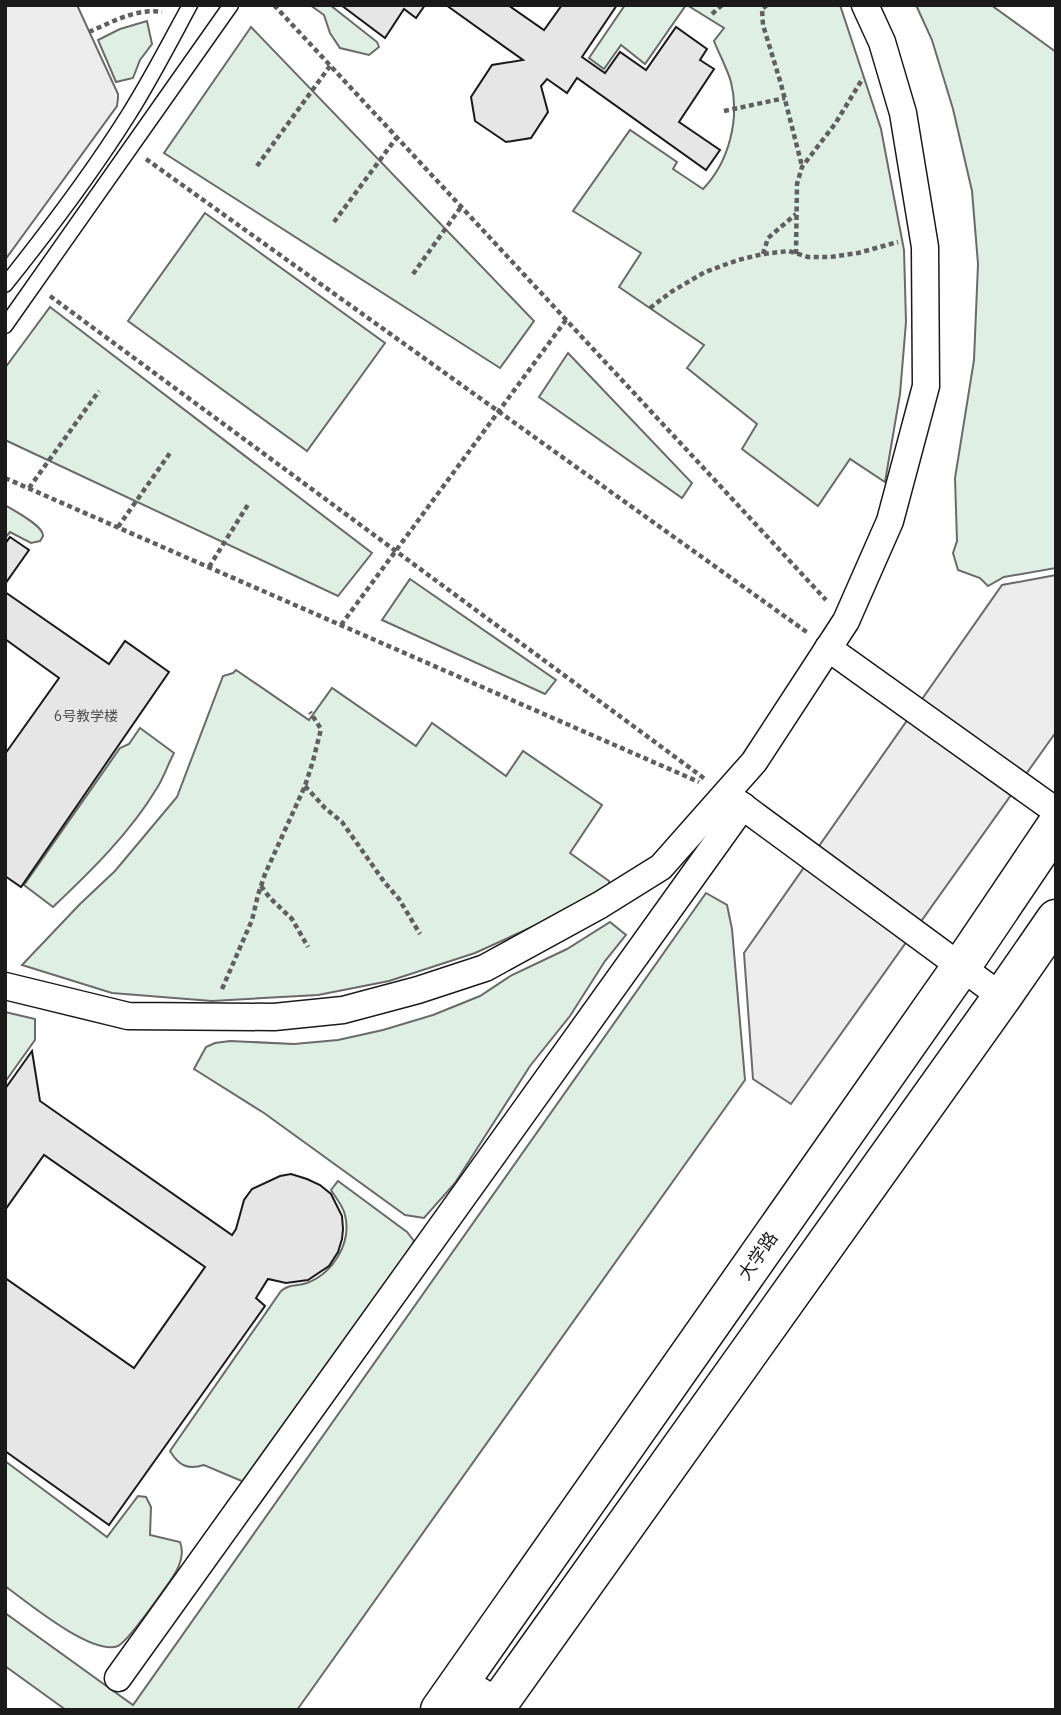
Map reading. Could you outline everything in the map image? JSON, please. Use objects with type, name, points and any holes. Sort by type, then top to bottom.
[{"type":"main road","name":"大学路","points":[[1056,826],[961,967],[449,1697],[498,1709],[1056,919]]},
{"type":"street","points":[[118,1678],[734,800],[754,762],[846,621],[890,521],[926,386],[925,247],[903,113],[883,48],[865,5]]},
{"type":"street","points":[[828,648],[1056,811]]},
{"type":"street","points":[[734,800],[1002,997]]},
{"type":"street","points":[[5,986],[128,1016],[274,1017],[343,1010],[485,968],[600,905],[661,867],[734,800]]},
{"type":"lane","points":[[5,285],[43,237],[128,115],[190,5]]},
{"type":"lane","points":[[5,326],[231,5]]},
{"type":"path","points":[[274,5],[846,621]]},
{"type":"path","points":[[712,14],[722,5]]},
{"type":"path","points":[[763,7],[763,25],[802,167]]},
{"type":"path","points":[[89,32],[144,11],[166,13],[181,21]]},
{"type":"path","points":[[796,254],[797,184],[802,167],[835,124],[852,93],[883,48]]},
{"type":"path","points":[[257,166],[330,66]]},
{"type":"path","points":[[724,111],[785,98]]},
{"type":"path","points":[[334,222],[397,137]]},
{"type":"path","points":[[131,148],[828,648]]},
{"type":"path","points":[[413,274],[461,207]]},
{"type":"path","points":[[763,254],[768,238],[797,213]]},
{"type":"path","points":[[650,308],[705,272],[738,260],[789,251],[808,257],[830,257],[923,237]]},
{"type":"path","points":[[34,284],[734,800]]},
{"type":"path","points":[[341,625],[566,320]]},
{"type":"path","points":[[29,488],[99,391]]},
{"type":"path","points":[[118,527],[170,453]]},
{"type":"path","points":[[5,478],[734,800]]},
{"type":"path","points":[[209,567],[249,503]]},
{"type":"path","points":[[212,1016],[252,920],[261,885],[305,786],[321,729],[310,712]]},
{"type":"path","points":[[305,786],[342,822],[399,899],[420,934]]},
{"type":"path","points":[[261,885],[270,898],[292,919],[308,947]]},
{"type":"green space","points":[[310,5],[330,5],[377,42],[379,47],[369,55],[340,48],[330,33],[324,15]]},
{"type":"green space","points":[[625,5],[686,5],[645,64],[621,45],[604,69],[589,58]]},
{"type":"green space","points":[[687,5],[840,5],[881,129],[904,250],[906,322],[900,394],[885,482],[850,459],[818,506],[742,449],[757,424],[687,368],[704,345],[619,287],[641,253],[573,211],[630,130],[677,162],[673,169],[703,189],[720,166],[730,139],[734,111],[731,82],[714,41],[724,28]]},
{"type":"green space","points":[[916,5],[991,5],[1056,52],[1056,568],[1004,577],[988,586],[980,578],[958,570],[953,553],[957,541],[955,478],[974,360],[978,264],[972,191],[953,109],[932,40]]},
{"type":"green space","points":[[147,21],[152,44],[140,60],[133,78],[116,82],[98,40],[120,29]]},
{"type":"green space","points":[[251,27],[534,321],[500,368],[164,153]]},
{"type":"green space","points":[[205,213],[385,343],[307,451],[128,321]]},
{"type":"green space","points":[[50,307],[372,553],[338,596],[5,440],[5,368]]},
{"type":"green space","points":[[568,353],[692,483],[682,498],[539,397]]},
{"type":"green space","points":[[5,505],[39,528],[43,536],[40,541],[31,543],[10,532],[5,538]]},
{"type":"green space","points":[[410,579],[556,680],[545,694],[382,620]]},
{"type":"green space","points":[[236,670],[309,720],[332,688],[416,746],[432,723],[506,776],[523,751],[602,805],[570,853],[609,881],[609,888],[475,953],[389,981],[318,995],[212,1001],[112,993],[22,965],[115,871],[177,797],[223,676]]},
{"type":"green space","points":[[140,728],[174,753],[162,779],[122,836],[53,907],[24,885],[120,748],[129,744]]},
{"type":"green space","points":[[706,893],[727,905],[732,929],[745,1080],[297,1710],[66,1710],[5,1666],[5,1613],[133,1705]]},
{"type":"green space","points":[[610,922],[626,935],[605,961],[570,1016],[530,1066],[455,1183],[424,1218],[405,1215],[264,1113],[194,1069],[206,1047],[215,1043],[230,1041],[294,1044],[338,1040],[433,1015],[480,996],[512,975],[567,949]]},
{"type":"green space","points":[[5,1012],[35,1019],[35,1040],[5,1082]]},
{"type":"green space","points":[[338,1181],[407,1232],[414,1241],[409,1251],[244,1482],[204,1465],[184,1465],[170,1451],[281,1291],[316,1278],[325,1272],[338,1256],[346,1236],[346,1226],[343,1208],[331,1190]]},
{"type":"green space","points":[[5,1461],[107,1537],[138,1496],[146,1497],[151,1507],[150,1535],[180,1542],[182,1555],[175,1574],[135,1629],[118,1646],[107,1647],[77,1636],[5,1586]]},
{"type":"shaded area","points":[[5,5],[77,5],[118,98],[117,106],[5,260]]},
{"type":"shaded area","points":[[1056,575],[1056,732],[791,1104],[753,1079],[744,953],[1002,585]]},
{"type":"building","points":[[341,5],[425,5],[416,18],[404,9],[385,38]]},
{"type":"building","points":[[446,5],[508,5],[544,30],[562,5],[617,5],[582,57],[605,73],[620,52],[646,70],[676,27],[707,49],[700,60],[714,69],[679,122],[720,150],[706,170],[577,78],[567,93],[547,79],[541,86],[548,112],[531,138],[506,142],[475,121],[471,97],[492,65],[523,60]]},
{"type":"building","points":[[10,537],[29,550],[5,584],[5,544]]},
{"type":"building","points":[[5,592],[109,664],[125,641],[169,672],[21,887],[5,876],[5,754],[59,678],[5,639]]},
{"type":"building","points":[[32,1051],[40,1101],[232,1235],[244,1200],[252,1189],[291,1174],[320,1185],[331,1194],[342,1216],[342,1239],[329,1266],[308,1280],[286,1283],[268,1279],[256,1298],[265,1306],[109,1525],[5,1451],[5,1278],[134,1368],[205,1267],[44,1155],[5,1210],[5,1089]]}]
